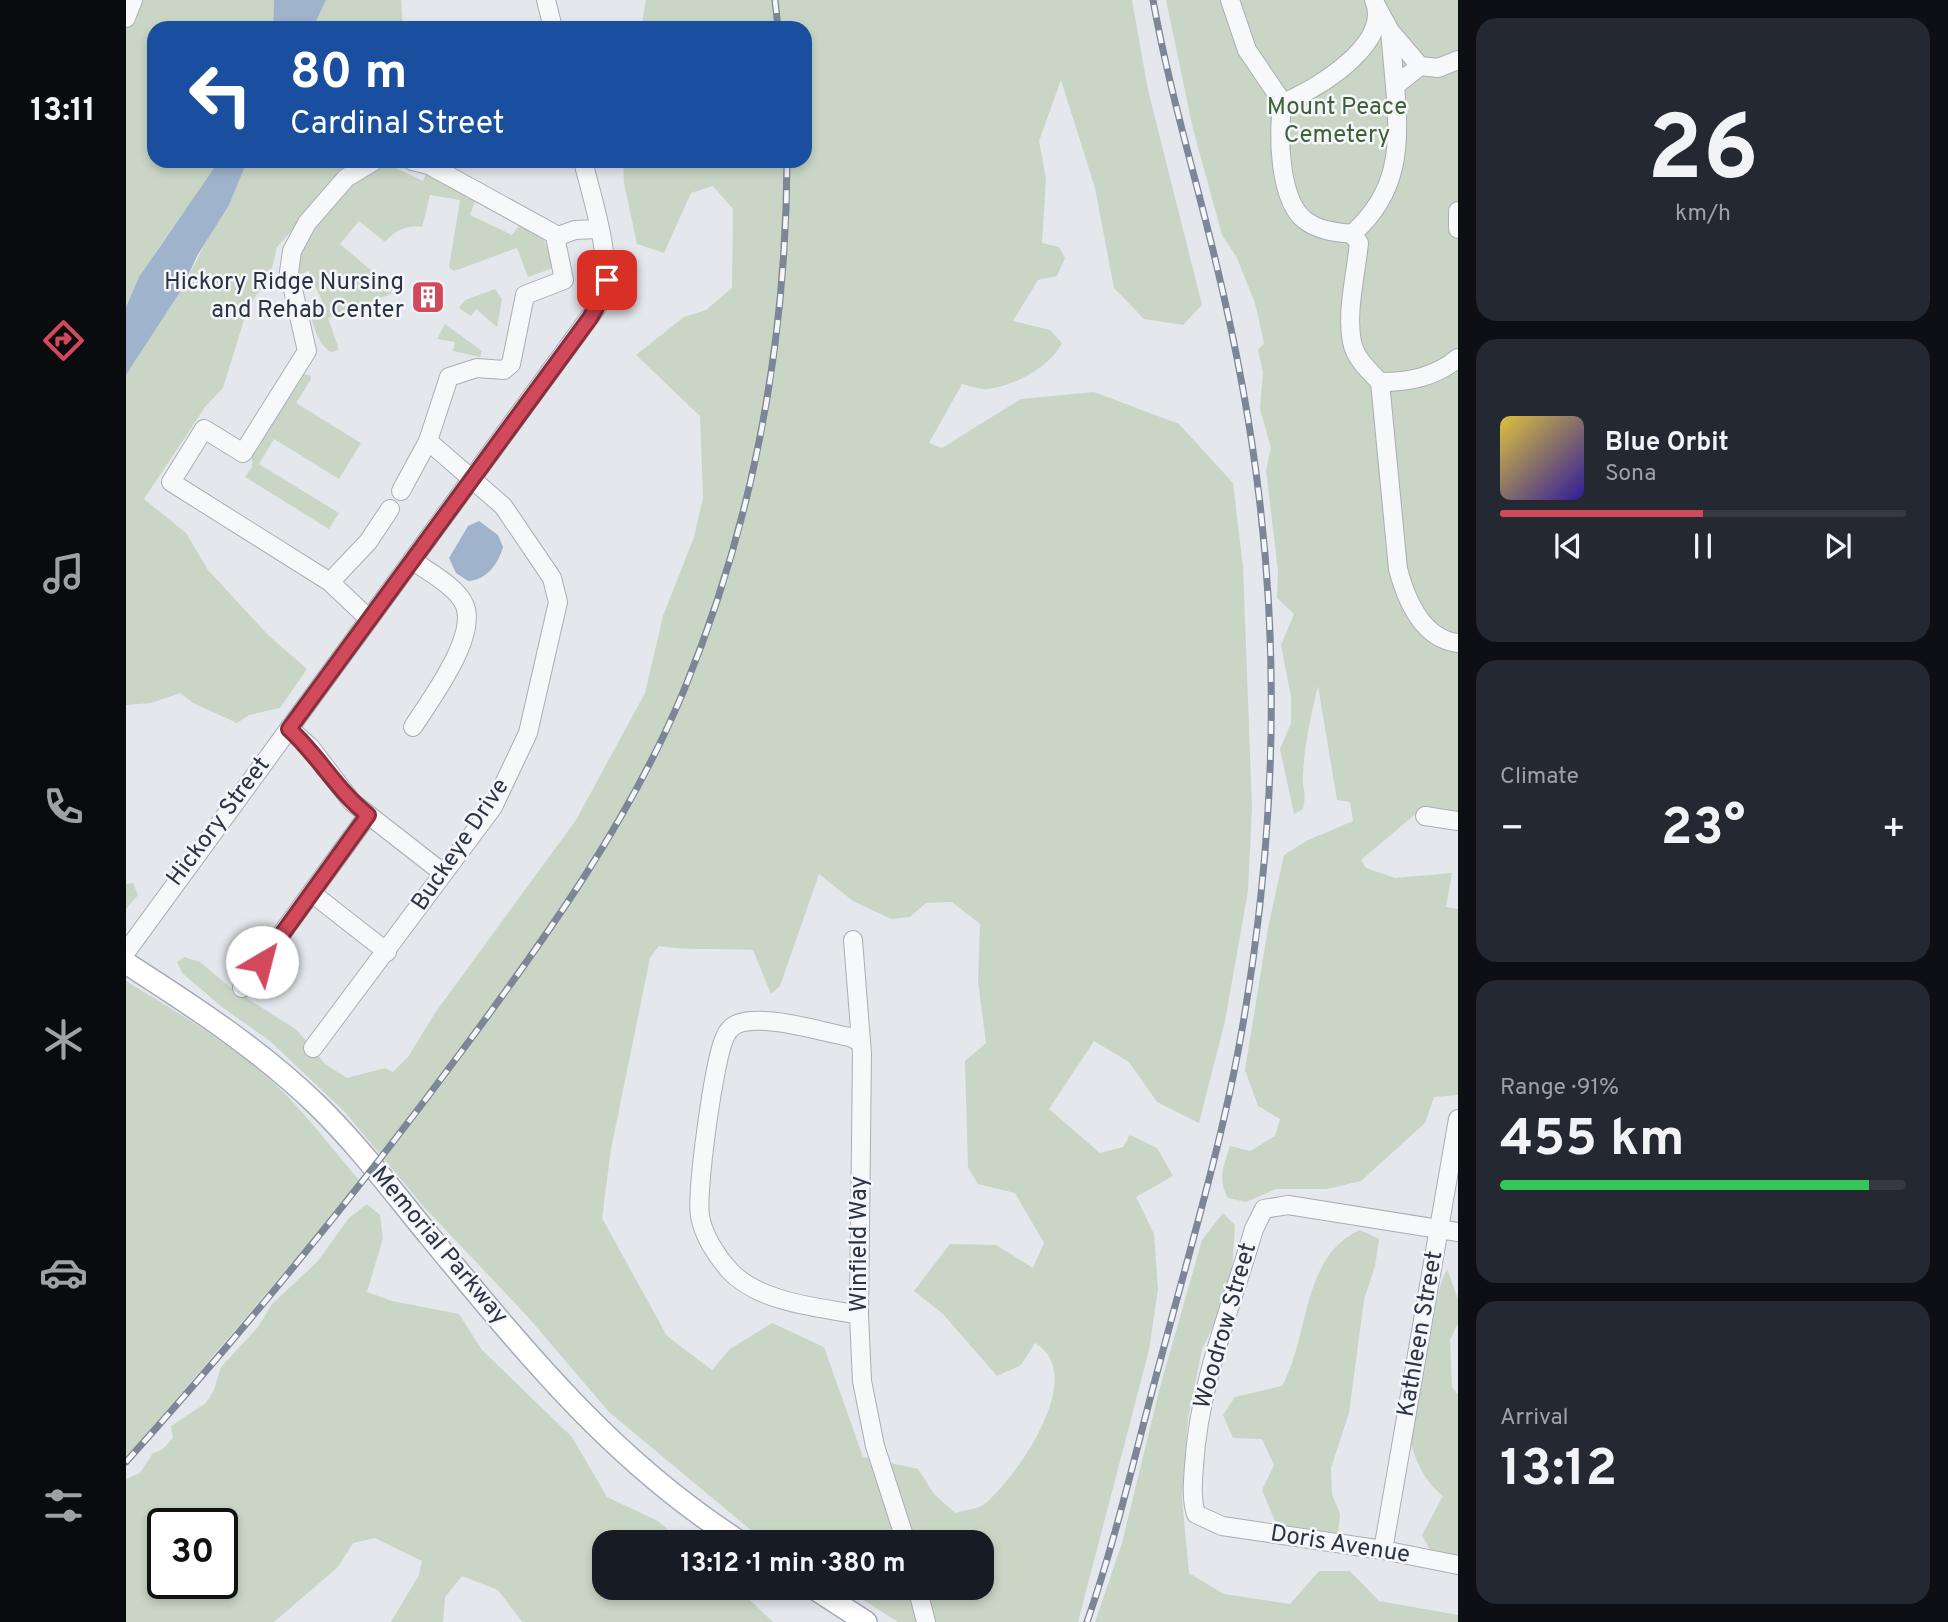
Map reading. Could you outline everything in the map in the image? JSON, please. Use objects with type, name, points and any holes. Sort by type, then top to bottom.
[{"type":"main road","name":"Memorial Parkway","points":[[126,962],[248,1044],[318,1106],[358,1149],[579,1412],[664,1489],[723,1530]]},
{"type":"main road","points":[[832,1600],[866,1622]]},
{"type":"street","points":[[126,18],[133,0]]},
{"type":"street","points":[[546,0],[551,21]]},
{"type":"street","points":[[1230,0],[1247,50],[1283,103],[1278,126],[1285,186],[1303,219],[1322,229],[1352,234],[1359,243],[1351,324],[1352,344],[1364,366],[1380,382],[1398,569],[1406,599],[1424,626],[1458,643]]},
{"type":"street","points":[[1283,103],[1321,85],[1361,50],[1375,26],[1376,4]]},
{"type":"street","points":[[1376,4],[1390,31],[1420,66],[1438,68],[1458,60]]},
{"type":"street","points":[[1352,234],[1368,220],[1384,194],[1397,155],[1399,134],[1390,31]]},
{"type":"street","points":[[1361,50],[1392,57]]},
{"type":"street","points":[[1395,86],[1420,66]]},
{"type":"street","points":[[362,168],[346,178],[307,223],[292,251],[289,272],[307,351],[243,453],[204,429],[171,482],[330,583],[369,619]]},
{"type":"street","points":[[434,168],[558,236]]},
{"type":"street","name":"Hickory Street","points":[[126,952],[600,303],[607,280],[585,168]]},
{"type":"street","points":[[1458,211],[1458,229]]},
{"type":"street","points":[[401,491],[428,441],[449,377],[477,368],[504,369],[511,364],[525,295],[564,280],[556,241],[558,236],[569,231],[598,229]]},
{"type":"street","points":[[1380,382],[1403,382],[1423,378],[1458,358]]},
{"type":"street","name":"Buckeye Drive","points":[[313,1048],[493,807],[526,740],[558,602],[552,578],[503,506],[428,441]]},
{"type":"street","points":[[330,583],[368,542],[390,509]]},
{"type":"street","points":[[412,560],[459,598],[465,605],[467,624],[459,651],[413,727]]},
{"type":"street","points":[[289,729],[311,748],[352,802],[443,873]]},
{"type":"street","points":[[242,988],[368,815]]},
{"type":"street","points":[[1424,816],[1458,821]]},
{"type":"street","points":[[313,894],[387,952]]},
{"type":"street","name":"Winfield Way","points":[[853,940],[860,1042],[859,1315],[862,1381],[871,1431],[902,1530]]},
{"type":"street","points":[[859,1315],[790,1301],[740,1280],[723,1264],[704,1231],[699,1196],[719,1059],[725,1036],[732,1027],[745,1021],[766,1021],[860,1042]]},
{"type":"street","name":"Kathleen Street","points":[[1383,1550],[1449,1230],[1458,1119]]},
{"type":"street","name":"Woodrow Street","points":[[1223,1526],[1196,1514],[1192,1503],[1195,1444],[1211,1362],[1254,1230],[1264,1209],[1278,1204],[1449,1230]]},
{"type":"street","name":"Doris Avenue","points":[[1223,1526],[1383,1550],[1458,1565]]},
{"type":"street","points":[[920,1600],[926,1622]]},
{"type":"green space","points":[[126,0],[274,0],[273,21],[147,21],[147,168],[214,168],[157,250],[126,307]]},
{"type":"green space","points":[[326,0],[401,0],[402,21],[316,21]]},
{"type":"green space","points":[[646,0],[1132,0],[1148,90],[1202,305],[1183,325],[1144,319],[1114,288],[1095,188],[1061,80],[1039,141],[1046,179],[1042,243],[1059,247],[1065,258],[1057,276],[1038,280],[1013,321],[1050,330],[1062,343],[1057,352],[1041,367],[1010,384],[986,389],[962,384],[929,443],[942,448],[1021,399],[1094,392],[1179,424],[1233,483],[1243,567],[1252,807],[1248,891],[1225,1021],[1199,1123],[1157,1102],[1129,1062],[1094,1041],[1049,1109],[1100,1153],[1123,1147],[1130,1135],[1157,1148],[1173,1176],[1136,1197],[1154,1234],[1158,1289],[1149,1350],[1078,1622],[898,1622],[863,1600],[994,1600],[994,1530],[751,1530],[609,1412],[528,1317],[424,1207],[344,1111],[270,1041],[222,1007],[182,973],[177,962],[184,957],[200,962],[231,988],[297,1030],[325,1064],[347,1078],[385,1068],[393,1072],[408,1057],[435,1013],[576,820],[645,693],[663,616],[694,537],[703,498],[700,416],[636,355],[684,317],[706,310],[732,288],[733,209],[713,186],[691,193],[664,253],[637,244],[623,168],[812,168],[812,21],[642,21]],"holes":[[[819,874],[853,901],[891,919],[910,917],[926,903],[952,902],[980,924],[978,981],[986,1043],[965,1061],[968,1168],[978,1184],[1015,1193],[1044,1243],[1033,1268],[996,1245],[950,1244],[914,1291],[943,1314],[997,1376],[1021,1365],[1035,1343],[1050,1358],[1055,1377],[1052,1400],[1043,1424],[1015,1471],[986,1503],[955,1513],[934,1494],[918,1469],[863,1457],[824,1347],[772,1323],[730,1349],[712,1370],[667,1336],[602,1218],[611,1149],[650,958],[659,946],[753,950],[771,994],[780,986]]]},
{"type":"green space","name":"Mount Peace Cemetery","points":[[1166,0],[1458,0],[1458,818],[1418,812],[1361,860],[1366,868],[1395,878],[1452,873],[1446,907],[1458,909],[1458,1095],[1434,1097],[1425,1123],[1361,1181],[1327,1189],[1276,1189],[1246,1202],[1228,1198],[1223,1185],[1223,1172],[1230,1146],[1250,1151],[1275,1136],[1280,1119],[1258,1106],[1245,1070],[1268,928],[1284,855],[1308,840],[1353,821],[1350,802],[1337,800],[1318,686],[1305,754],[1303,809],[1294,814],[1280,749],[1291,723],[1291,697],[1281,645],[1294,614],[1277,598],[1278,571],[1266,470],[1271,448],[1260,409],[1263,372],[1258,350],[1264,343],[1255,303],[1237,258],[1222,235],[1193,129]]},
{"type":"green space","points":[[243,168],[348,168],[277,247],[270,276],[248,307],[223,388],[205,407],[144,499],[186,533],[208,570],[268,635],[307,669],[280,708],[249,715],[237,723],[193,703],[180,693],[151,703],[126,705],[126,375],[182,289]]},
{"type":"green space","points":[[395,168],[423,181],[427,170],[477,196],[470,215],[512,235],[519,226],[544,238],[553,268],[528,277],[517,248],[454,271],[449,267],[460,200],[430,195],[422,227],[402,229],[385,242],[359,221],[340,244],[392,288],[391,294],[328,318],[338,347],[338,350],[331,352],[319,339],[310,311],[324,306],[309,271],[298,275],[296,251],[353,180],[369,169]]},
{"type":"green space","points":[[495,289],[502,299],[497,327],[476,309],[471,316],[459,308],[465,300]]},
{"type":"green space","points":[[445,324],[482,351],[480,357],[453,351],[455,342],[437,339]]},
{"type":"green space","points":[[304,374],[311,376],[311,379],[296,403],[361,443],[339,479],[274,439],[259,464],[339,513],[329,529],[245,477],[252,467],[252,457],[296,381]]},
{"type":"green space","points":[[133,883],[138,895],[126,909],[126,884]]},
{"type":"green space","points":[[126,981],[218,1039],[261,1072],[300,1110],[359,1180],[357,1187],[126,1458]]},
{"type":"green space","points":[[367,1204],[380,1215],[383,1238],[367,1292],[392,1301],[459,1314],[482,1350],[572,1437],[607,1497],[658,1521],[669,1530],[592,1530],[592,1600],[750,1600],[773,1622],[522,1622],[498,1590],[462,1576],[445,1597],[443,1622],[391,1622],[419,1575],[422,1561],[375,1538],[353,1543],[338,1567],[274,1622],[126,1622],[126,1479],[140,1473],[153,1453],[162,1450],[173,1438],[171,1426],[206,1403],[214,1390],[221,1367],[258,1327],[272,1304],[317,1262],[349,1218]]},
{"type":"green space","points":[[1223,1213],[1235,1225],[1232,1270],[1222,1309],[1202,1349],[1188,1419],[1182,1499],[1189,1573],[1224,1594],[1290,1604],[1319,1571],[1350,1571],[1379,1601],[1458,1615],[1458,1622],[1095,1622],[1122,1543],[1160,1387],[1202,1240]]},
{"type":"green space","points":[[1360,1230],[1379,1239],[1375,1266],[1364,1300],[1349,1413],[1331,1468],[1332,1494],[1340,1514],[1338,1534],[1301,1535],[1277,1526],[1262,1490],[1274,1465],[1262,1439],[1233,1438],[1223,1415],[1235,1397],[1282,1386],[1298,1344],[1309,1299],[1327,1258],[1341,1242]]},
{"type":"green space","points":[[1447,1269],[1458,1299],[1458,1323],[1450,1340],[1452,1387],[1458,1395],[1458,1558],[1432,1553],[1422,1535],[1443,1496],[1427,1479],[1415,1457],[1408,1421],[1411,1393],[1425,1355],[1437,1298]]},
{"type":"water","points":[[274,0],[326,0],[316,21],[273,21]]},
{"type":"water","points":[[214,168],[244,168],[229,205],[197,256],[182,289],[126,375],[126,307],[139,277]]},
{"type":"water","points":[[479,521],[498,535],[503,547],[491,570],[481,578],[468,581],[456,573],[449,558],[468,526]]},
{"type":"railway","points":[[775,0],[777,21]]},
{"type":"railway","points":[[1087,1622],[1117,1524],[1207,1189],[1227,1104],[1254,954],[1262,889],[1270,758],[1270,626],[1266,561],[1251,438],[1224,295],[1175,101],[1153,0]]},
{"type":"railway","points":[[126,1462],[300,1259],[383,1155],[556,920],[639,785],[684,690],[708,626],[747,496],[772,364],[780,297],[787,168]]},
{"type":"place","name":"Hickory Ridge Nursing and Rehab Center","points":[[428,297]]},
{"type":"route","points":[[262,962],[368,815],[352,802],[311,748],[289,729],[590,318],[605,292],[607,280]]}]
